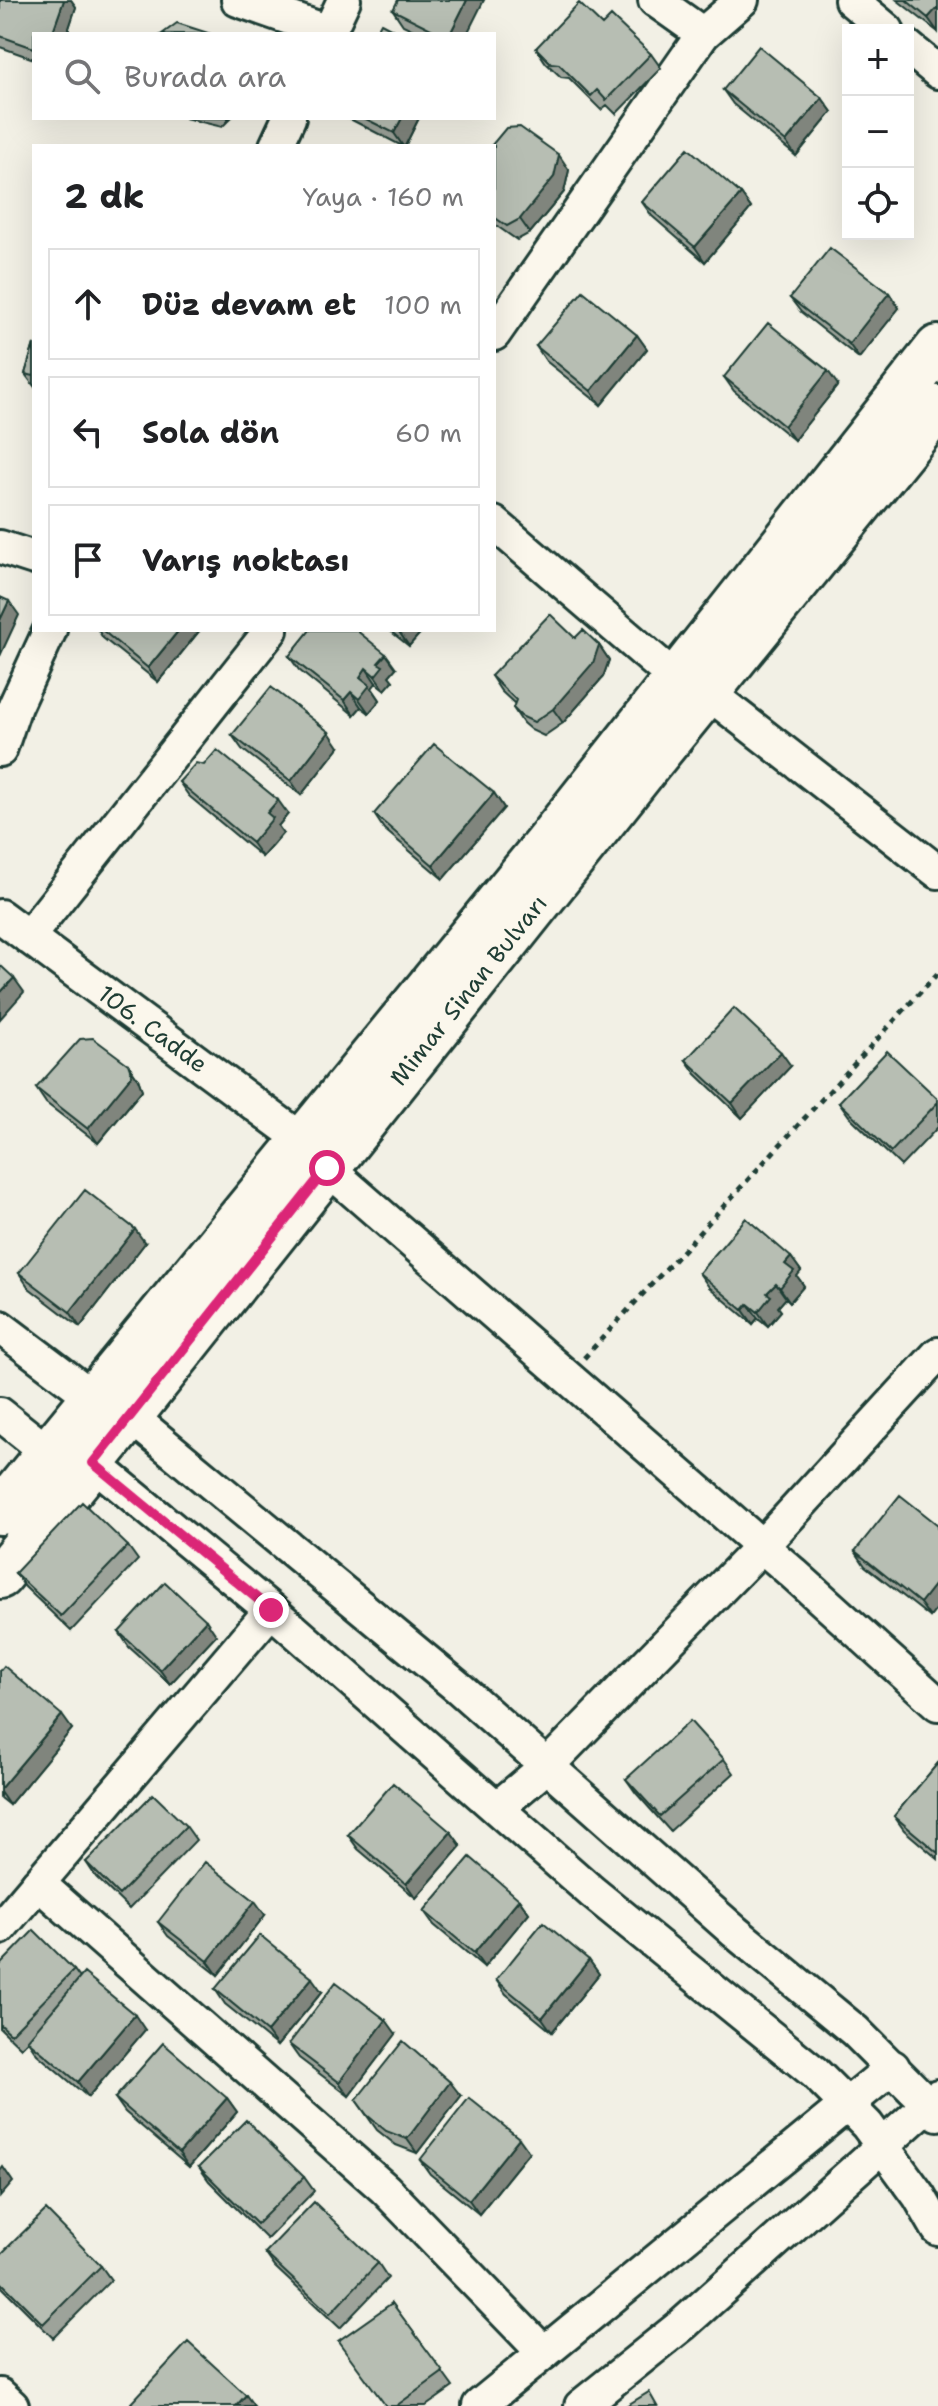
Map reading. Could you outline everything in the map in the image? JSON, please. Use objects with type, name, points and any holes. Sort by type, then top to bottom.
[{"type":"main road","name":"Mimar Sinan Bulvarı","points":[[692,686],[938,348]]},
{"type":"main road","name":"Mimar Sinan Bulvarı","points":[[0,1512],[49,1453],[112,1407],[316,1155],[546,844],[692,686],[938,408]]},
{"type":"main road","name":"Mimar Sinan Bulvarı","points":[[0,1576],[93,1463],[112,1407]]},
{"type":"street","points":[[238,0],[326,32]]},
{"type":"street","points":[[329,32],[344,0]]},
{"type":"street","points":[[655,0],[703,34]]},
{"type":"street","points":[[496,331],[703,34],[742,0]]},
{"type":"street","points":[[851,0],[880,24]]},
{"type":"street","points":[[914,52],[938,72]]},
{"type":"street","points":[[277,144],[288,120]]},
{"type":"street","points":[[496,525],[692,686],[938,872]]},
{"type":"street","points":[[0,547],[32,557]]},
{"type":"street","points":[[0,750],[15,706],[49,632]]},
{"type":"street","points":[[28,937],[269,632]]},
{"type":"street","name":"106. Cadde","points":[[0,916],[316,1155],[938,1704]]},
{"type":"street","points":[[0,1327],[112,1407],[459,1688],[935,2104],[883,2146],[682,2325],[581,2406]]},
{"type":"street","points":[[497,1808],[547,1766],[762,1546],[938,1354]]},
{"type":"street","points":[[0,1414],[49,1453]]},
{"type":"street","points":[[93,1463],[271,1610],[592,1892],[815,2073],[867,2125],[919,2196],[938,2229]]},
{"type":"street","points":[[0,1928],[271,1610]]},
{"type":"street","points":[[38,1883],[385,2189],[544,2353]]},
{"type":"street","points":[[479,2406],[893,2067]]},
{"type":"street","points":[[0,2395],[12,2406]]},
{"type":"path","points":[[567,1377],[938,973]]},
{"type":"building","points":[[0,0],[64,0],[53,32],[32,32],[32,47],[0,36]]},
{"type":"building","points":[[398,0],[467,0],[451,32],[437,32],[393,10]]},
{"type":"building","points":[[906,0],[938,0],[938,7],[928,18]]},
{"type":"building","points":[[579,3],[602,25],[611,16],[651,54],[606,100],[597,90],[591,96],[559,64],[551,63],[536,48]]},
{"type":"building","points":[[177,23],[205,32],[165,32]]},
{"type":"building","points":[[381,23],[398,32],[376,32]]},
{"type":"building","points":[[759,46],[822,98],[786,142],[723,90]]},
{"type":"building","points":[[368,120],[401,120],[394,133]]},
{"type":"building","points":[[520,127],[559,155],[554,177],[520,219],[507,226],[496,218],[496,144],[493,144],[506,128]]},
{"type":"building","points":[[688,148],[741,194],[695,247],[642,202]]},
{"type":"building","points":[[830,248],[889,293],[849,344],[790,298]]},
{"type":"building","points":[[583,291],[637,335],[591,391],[536,346]]},
{"type":"building","points":[[768,323],[828,371],[784,426],[724,377]]},
{"type":"building","points":[[32,351],[32,376],[25,374]]},
{"type":"building","points":[[0,597],[9,601],[0,620]]},
{"type":"building","points":[[550,614],[575,638],[583,630],[599,645],[593,663],[553,709],[534,722],[513,708],[516,700],[491,676]]},
{"type":"building","points":[[104,632],[177,632],[148,668]]},
{"type":"building","points":[[308,632],[358,632],[386,654],[378,663],[383,666],[375,676],[366,668],[360,677],[370,685],[359,699],[351,692],[344,700],[289,656]]},
{"type":"building","points":[[271,687],[329,732],[291,781],[232,735]]},
{"type":"building","points":[[434,744],[494,793],[433,865],[374,814]]},
{"type":"building","points":[[217,750],[278,800],[267,813],[273,818],[252,843],[179,782],[196,763],[204,765]]},
{"type":"building","points":[[0,965],[14,978],[0,993]]},
{"type":"building","points":[[734,1008],[781,1052],[732,1103],[686,1060]]},
{"type":"building","points":[[93,1038],[128,1064],[132,1075],[88,1129],[36,1088],[80,1039]]},
{"type":"building","points":[[887,1051],[938,1099],[891,1152],[839,1102]]},
{"type":"building","points":[[85,1190],[135,1229],[70,1312],[19,1273]]},
{"type":"building","points":[[746,1218],[791,1257],[785,1264],[794,1271],[780,1288],[776,1284],[767,1293],[771,1296],[758,1312],[748,1304],[743,1310],[699,1273]]},
{"type":"building","points":[[900,1495],[938,1525],[938,1580],[920,1603],[855,1551]]},
{"type":"building","points":[[82,1502],[128,1546],[61,1616],[15,1573]]},
{"type":"building","points":[[165,1582],[206,1620],[160,1670],[119,1632]]},
{"type":"building","points":[[4,1666],[62,1715],[0,1789],[0,1671]]},
{"type":"building","points":[[690,1721],[724,1759],[660,1816],[626,1779]]},
{"type":"building","points":[[938,1763],[938,1853],[894,1816]]},
{"type":"building","points":[[393,1783],[451,1832],[406,1884],[348,1835]]},
{"type":"building","points":[[153,1794],[186,1826],[119,1895],[86,1862]]},
{"type":"building","points":[[470,1857],[519,1899],[474,1953],[424,1911]]},
{"type":"building","points":[[205,1862],[255,1901],[208,1961],[158,1922]]},
{"type":"building","points":[[543,1922],[589,1960],[542,2018],[496,1980]]},
{"type":"building","points":[[34,1930],[74,1970],[11,2034],[0,2024],[0,1965]]},
{"type":"building","points":[[260,1935],[312,1978],[267,2032],[215,1989]]},
{"type":"building","points":[[84,1973],[135,2015],[78,2082],[27,2040]]},
{"type":"building","points":[[336,1982],[386,2020],[339,2082],[289,2044]]},
{"type":"building","points":[[403,2041],[450,2082],[407,2139],[386,2131],[367,2115],[356,2100]]},
{"type":"building","points":[[163,2043],[227,2098],[179,2153],[115,2098]]},
{"type":"building","points":[[469,2098],[519,2138],[469,2200],[420,2160]]},
{"type":"building","points":[[246,2120],[304,2177],[257,2224],[199,2167]]},
{"type":"building","points":[[314,2202],[378,2263],[330,2314],[265,2253]]},
{"type":"building","points":[[46,2210],[101,2266],[43,2324],[0,2281],[0,2255]]},
{"type":"building","points":[[392,2303],[443,2372],[396,2406],[386,2406],[338,2341]]},
{"type":"building","points":[[188,2342],[246,2395],[236,2406],[134,2406],[131,2403]]},
{"type":"building","points":[[649,2392],[657,2406],[626,2406]]},
{"type":"route","points":[[271,1610],[93,1463],[327,1168]]}]
